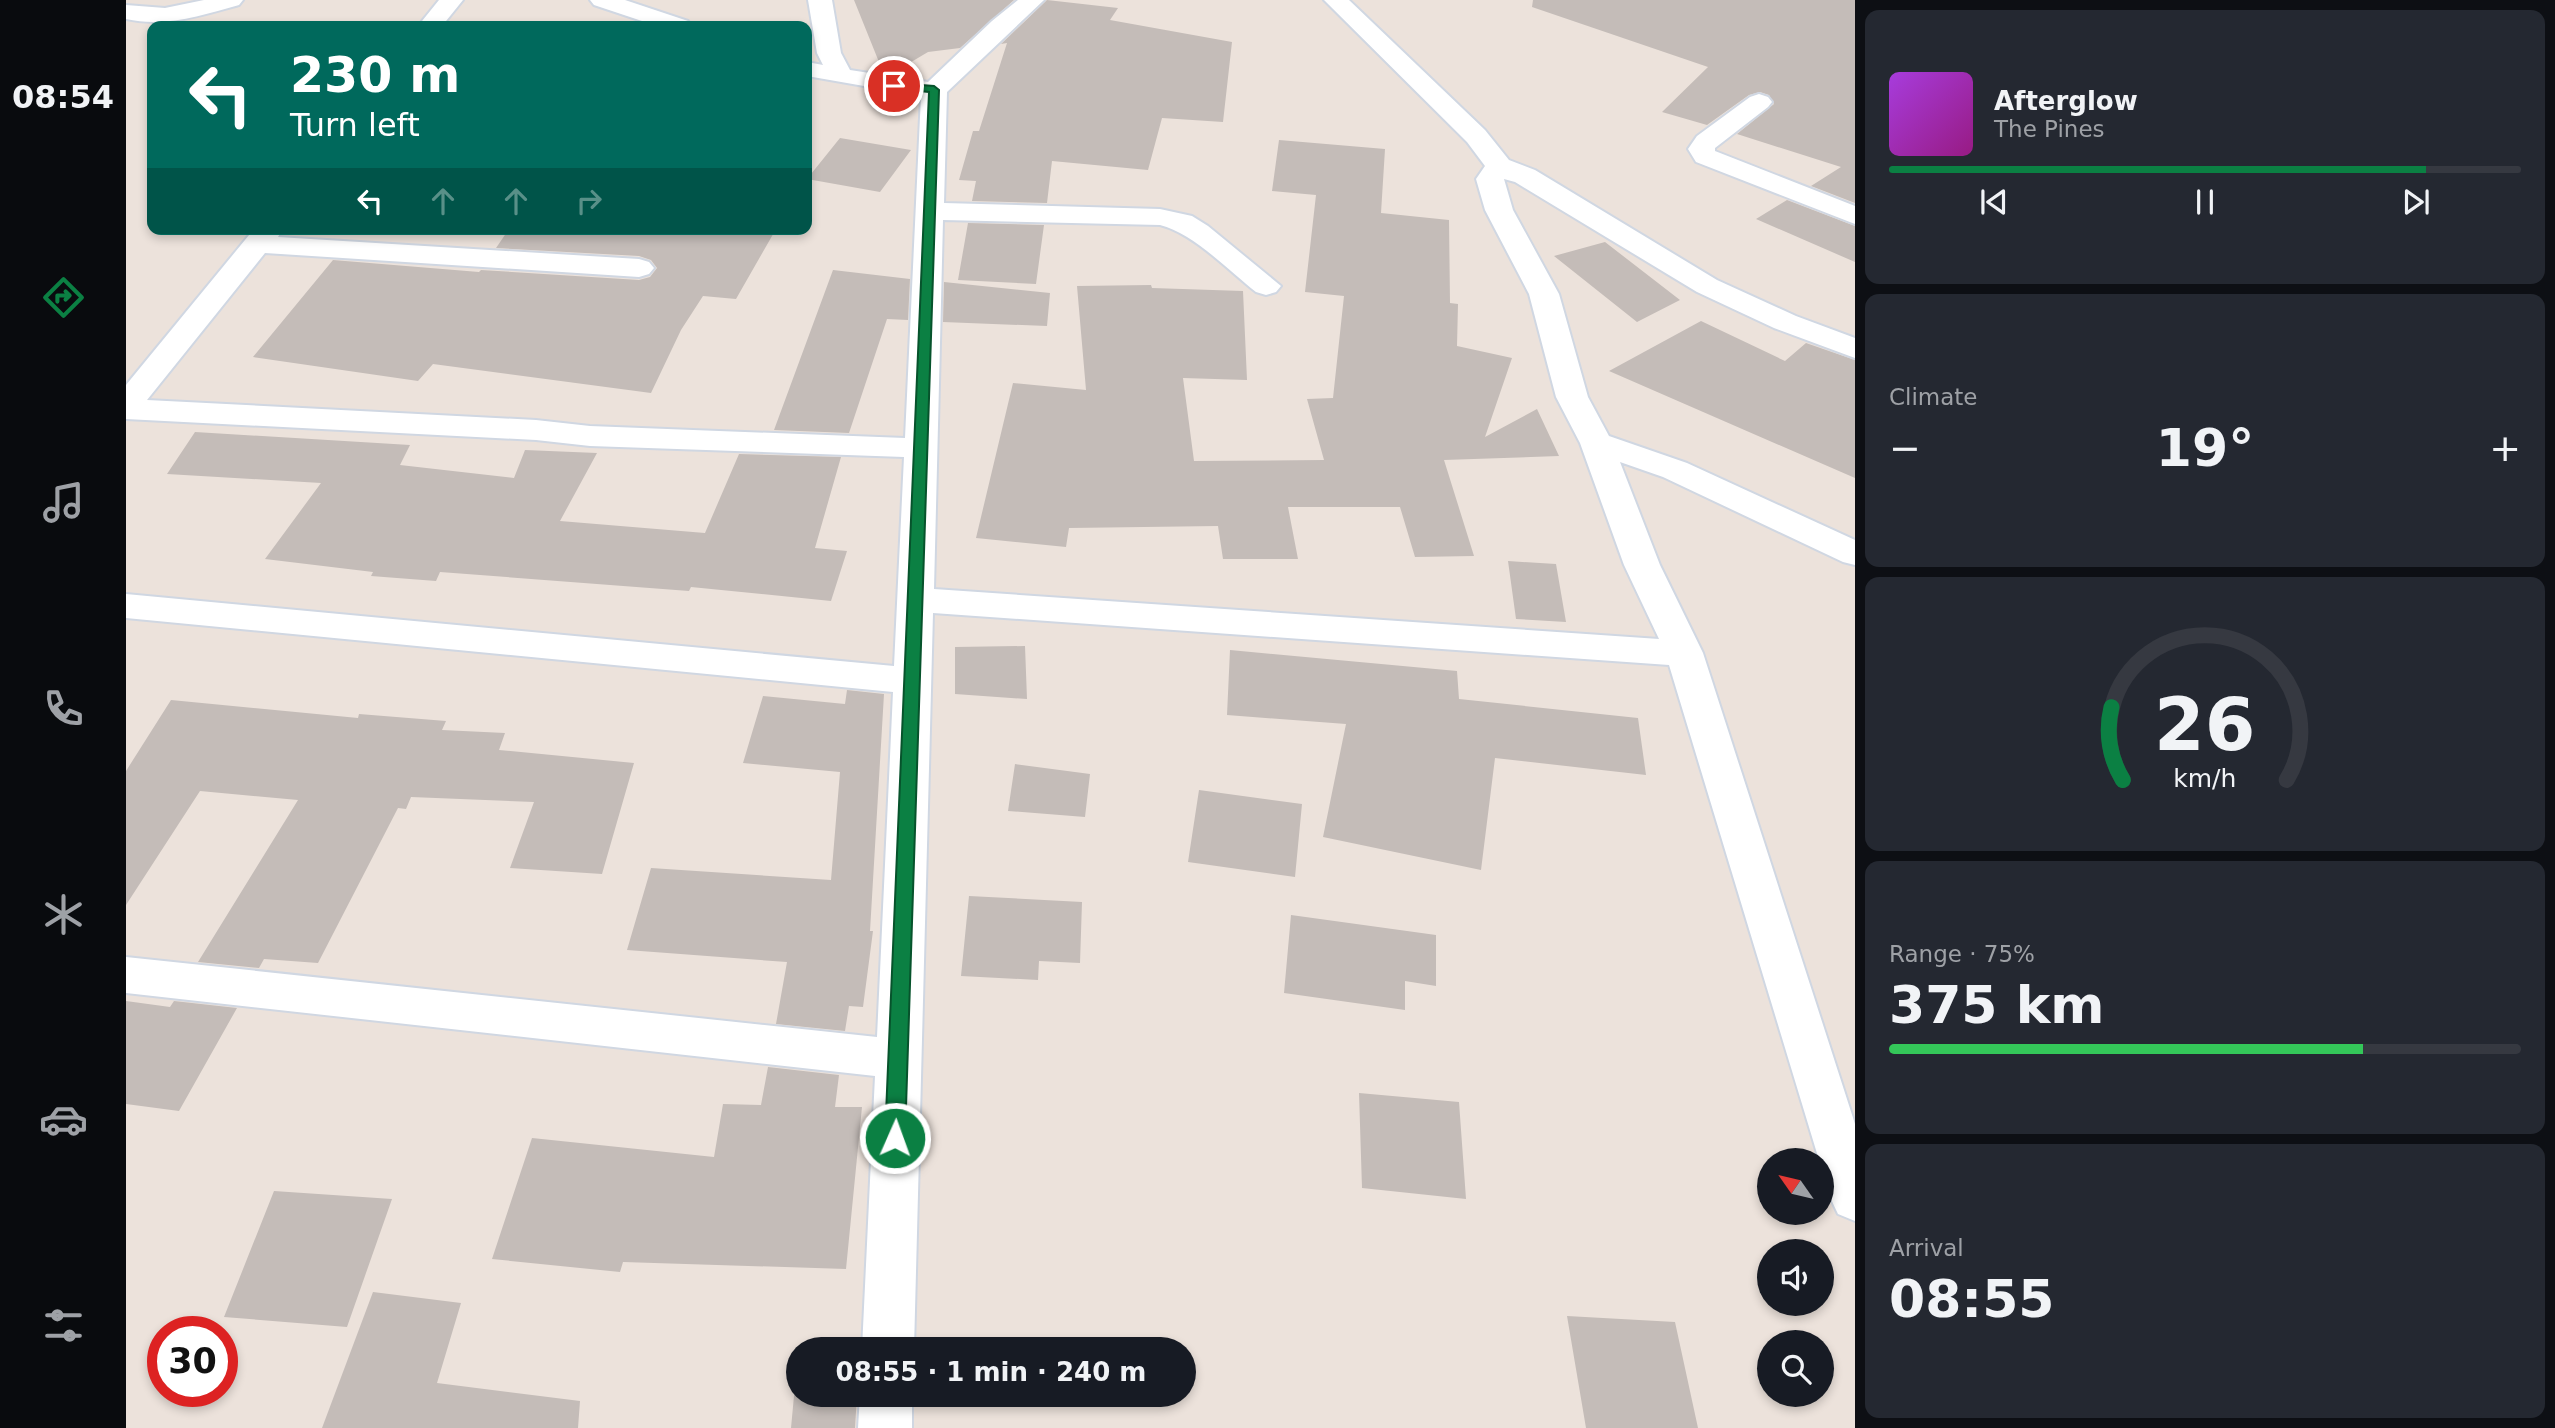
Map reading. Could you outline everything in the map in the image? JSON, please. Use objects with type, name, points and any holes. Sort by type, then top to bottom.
[{"type":"street","points":[[132,20],[166,0]]},
{"type":"street","points":[[132,20],[231,0]]},
{"type":"street","points":[[434,21],[451,0]]},
{"type":"street","points":[[602,0],[665,21]]},
{"type":"street","points":[[820,0],[829,53],[841,76]]},
{"type":"street","points":[[888,1337],[934,90],[990,35],[1032,0]]},
{"type":"street","points":[[1336,0],[1476,136],[1499,166],[1525,176],[1707,286],[1785,322],[1855,349]]},
{"type":"street","points":[[812,70],[934,90]]},
{"type":"street","points":[[1759,102],[1706,142],[1701,149],[1705,156],[1855,216]]},
{"type":"street","points":[[1499,166],[1490,179],[1499,210],[1544,294],[1572,397],[1596,443],[1642,565],[1684,653],[1855,1199]]},
{"type":"street","points":[[930,211],[1160,217],[1182,222],[1266,286]]},
{"type":"street","points":[[126,407],[263,237],[639,268]]},
{"type":"street","points":[[126,407],[536,430],[590,436],[920,448]]},
{"type":"street","points":[[1596,443],[1675,470],[1855,554]]},
{"type":"street","points":[[914,600],[1684,653]]},
{"type":"street","points":[[126,606],[911,681]]},
{"type":"street","points":[[126,975],[898,1059]]},
{"type":"street","points":[[885,1428],[886,1407]]},
{"type":"building","points":[[854,0],[1014,0],[960,48],[928,52],[891,74],[883,72]]},
{"type":"building","points":[[1047,0],[1118,8],[1110,20],[1232,42],[1223,122],[1162,118],[1148,170],[1052,161],[1047,203],[972,201],[976,181],[959,180],[973,131],[979,131],[1007,43],[1001,44]]},
{"type":"building","points":[[1533,0],[1855,0],[1855,203],[1811,186],[1841,167],[1737,134],[1774,104],[1769,95],[1760,92],[1749,95],[1707,125],[1662,112],[1708,67],[1532,7]]},
{"type":"building","points":[[840,138],[911,150],[880,192],[812,180],[812,173]]},
{"type":"building","points":[[1279,140],[1385,149],[1381,213],[1449,220],[1450,303],[1458,304],[1457,346],[1512,358],[1485,437],[1537,409],[1559,456],[1444,460],[1474,556],[1415,557],[1400,507],[1288,507],[1298,559],[1223,559],[1218,526],[1069,528],[1066,547],[976,538],[1013,383],[1086,390],[1077,286],[1151,285],[1152,288],[1243,291],[1247,380],[1183,378],[1194,461],[1324,460],[1307,399],[1333,398],[1344,296],[1305,292],[1316,195],[1272,191]]},
{"type":"building","points":[[1787,200],[1855,226],[1855,262],[1756,219]]},
{"type":"building","points":[[968,223],[1044,225],[1036,284],[958,280]]},
{"type":"building","points":[[505,235],[773,235],[736,299],[703,296],[681,330],[651,393],[433,364],[418,381],[253,357],[333,260],[479,272],[639,280],[650,277],[657,268],[651,260],[639,256],[496,248]]},
{"type":"building","points":[[1605,242],[1680,300],[1637,322],[1554,256]]},
{"type":"building","points":[[833,270],[910,279],[908,320],[887,319],[849,433],[774,430]]},
{"type":"building","points":[[944,282],[1050,293],[1047,326],[943,322]]},
{"type":"building","points":[[1701,321],[1785,361],[1806,343],[1855,360],[1855,478],[1609,371]]},
{"type":"building","points":[[195,432],[410,445],[400,465],[514,478],[525,450],[597,453],[560,521],[705,533],[739,454],[841,457],[815,548],[847,551],[831,601],[691,587],[689,591],[440,572],[436,581],[371,576],[373,572],[265,559],[321,483],[167,474]]},
{"type":"building","points":[[1508,561],[1556,564],[1566,622],[1516,619]]},
{"type":"building","points":[[1025,646],[1027,699],[955,694],[955,647]]},
{"type":"building","points":[[1230,650],[1457,671],[1459,699],[1638,718],[1646,775],[1495,758],[1481,870],[1323,837],[1346,724],[1227,715]]},
{"type":"building","points":[[847,690],[884,694],[870,931],[873,931],[863,1007],[849,1006],[845,1031],[776,1024],[787,962],[627,950],[651,868],[831,880],[840,772],[743,763],[763,696],[845,704]]},
{"type":"building","points":[[171,700],[358,718],[359,714],[446,721],[442,730],[505,733],[499,750],[634,763],[602,874],[510,868],[534,802],[411,797],[406,809],[398,808],[318,963],[264,959],[259,968],[198,962],[298,800],[200,791],[126,905],[126,771]]},
{"type":"building","points":[[1015,764],[1090,774],[1085,817],[1008,811]]},
{"type":"building","points":[[1199,790],[1302,804],[1295,877],[1188,862]]},
{"type":"building","points":[[969,896],[1082,902],[1080,963],[1039,961],[1038,980],[961,976]]},
{"type":"building","points":[[1291,915],[1436,935],[1436,986],[1405,981],[1405,1010],[1284,993]]},
{"type":"building","points":[[126,1001],[170,1007],[174,1001],[237,1008],[179,1111],[126,1104]]},
{"type":"building","points":[[768,1067],[839,1075],[835,1107],[862,1107],[846,1269],[623,1262],[620,1272],[492,1259],[532,1138],[714,1157],[723,1104],[761,1105]]},
{"type":"building","points":[[1359,1093],[1459,1102],[1466,1199],[1362,1188]]},
{"type":"building","points":[[274,1191],[392,1199],[347,1327],[224,1316]]},
{"type":"building","points":[[373,1292],[461,1303],[437,1383],[580,1401],[578,1428],[322,1428]]},
{"type":"building","points":[[1567,1316],[1675,1322],[1698,1428],[1586,1428]]},
{"type":"building","points":[[793,1407],[856,1407],[855,1428],[791,1428]]},
{"type":"route","points":[[894,86],[934,90],[895,1138]]}]
